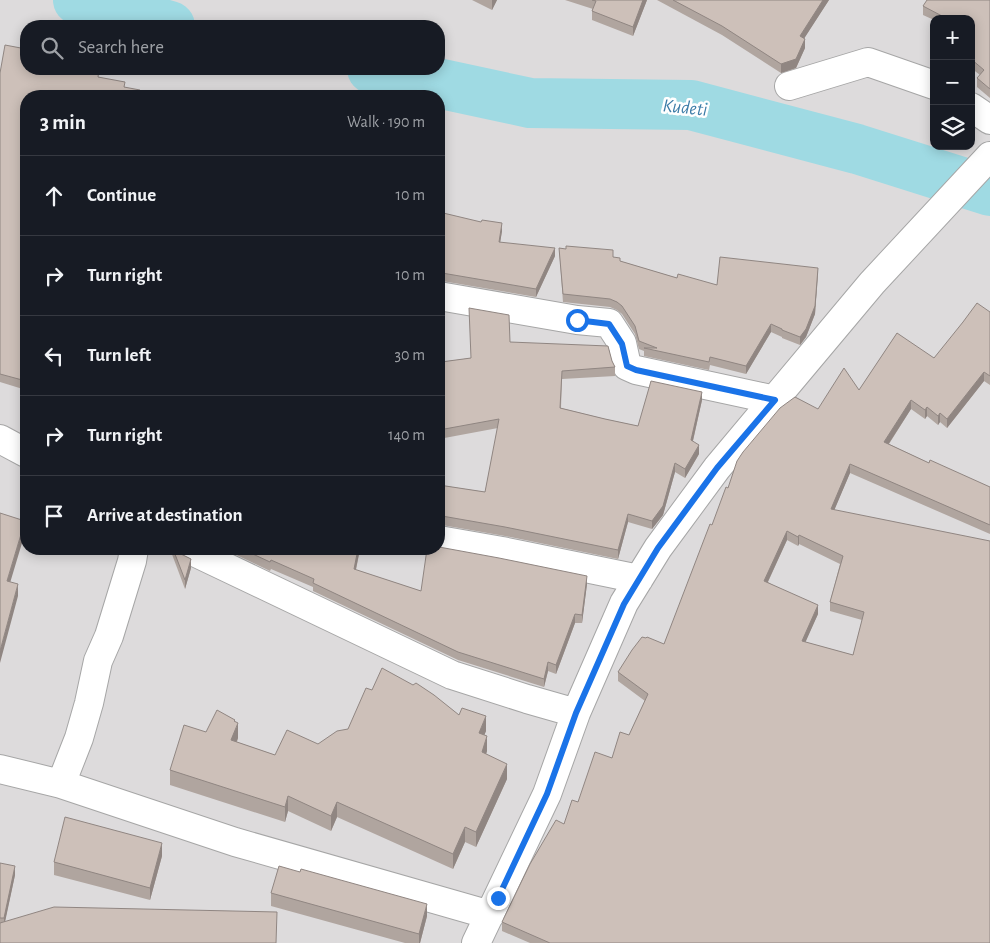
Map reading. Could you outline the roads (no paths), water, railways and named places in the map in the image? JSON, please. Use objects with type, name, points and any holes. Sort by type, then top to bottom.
[{"type":"street","points":[[789,86],[868,62],[930,84]]},
{"type":"street","points":[[975,110],[990,120]]},
{"type":"street","points":[[476,943],[547,794],[576,713],[624,604],[658,548],[717,468],[872,284],[990,156]]},
{"type":"street","points":[[445,297],[609,324],[622,344],[627,366],[636,370],[775,400]]},
{"type":"street","points":[[0,439],[20,450]]},
{"type":"street","points":[[445,541],[639,579]]},
{"type":"street","points":[[61,784],[79,738],[98,661],[109,636],[133,555]]},
{"type":"street","points":[[201,555],[452,675],[576,713]]},
{"type":"street","points":[[0,769],[61,784],[235,842],[490,915]]},
{"type":"waterway","name":"Kudeti","points":[[78,0],[149,20]]},
{"type":"waterway","points":[[109,9],[110,0]]},
{"type":"waterway","name":"Kudeti","points":[[400,75],[530,103],[691,105],[857,149],[990,191]]}]
